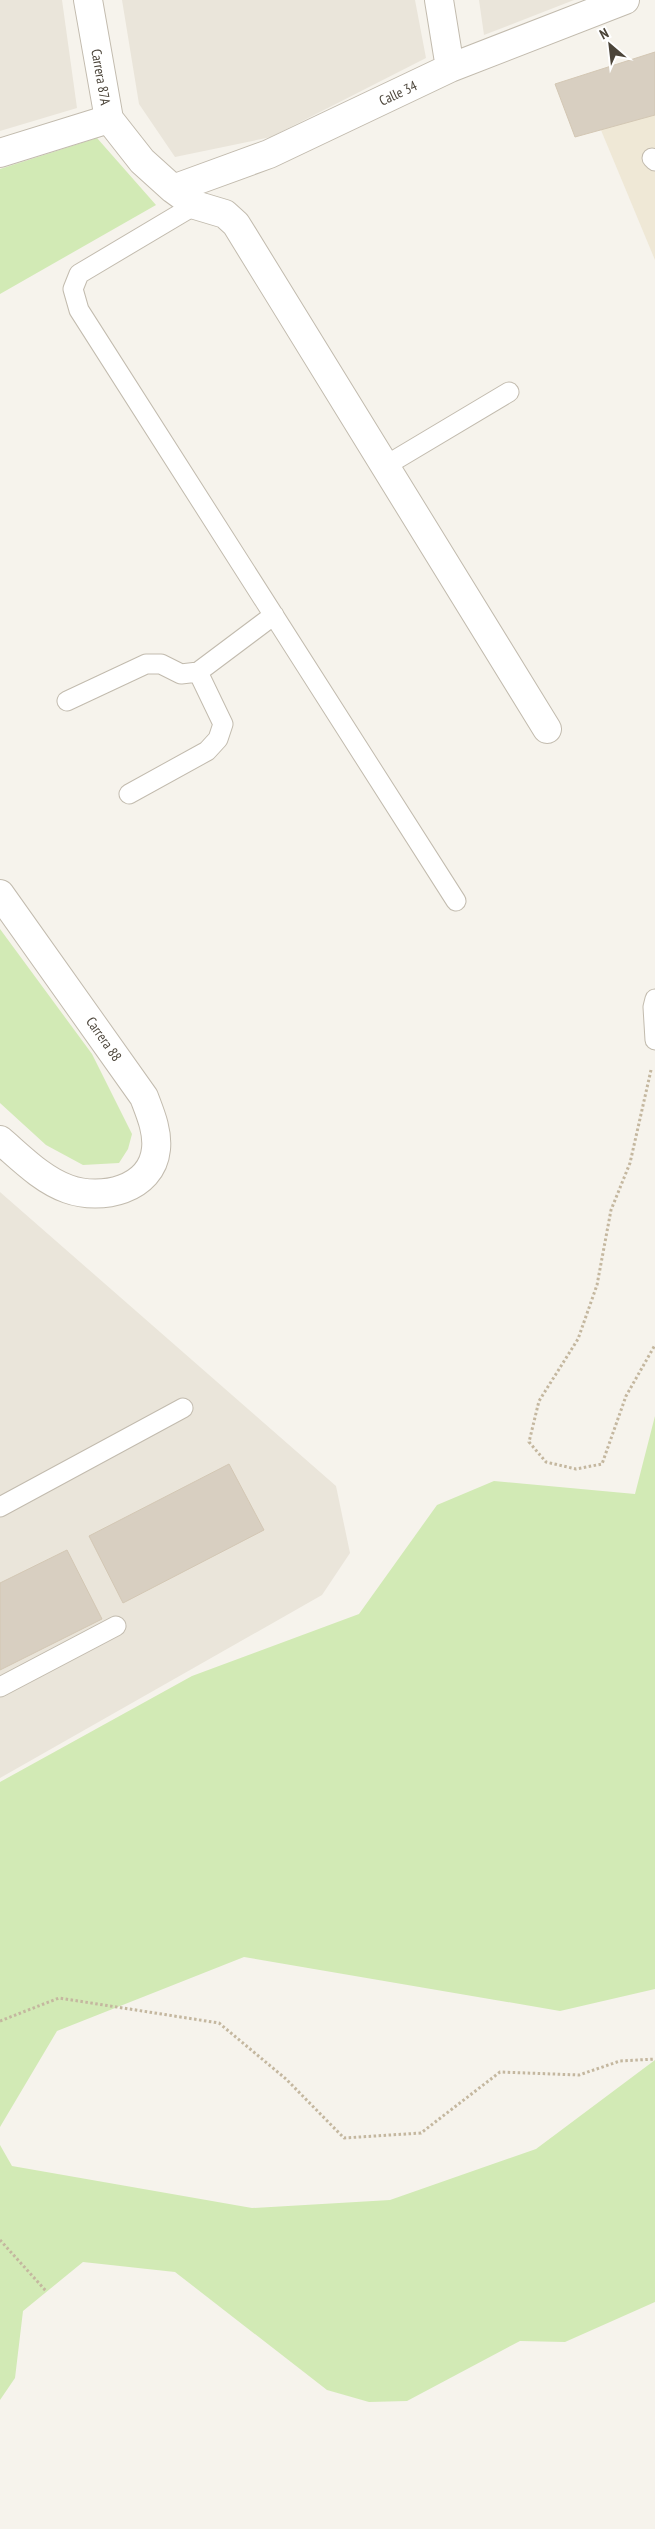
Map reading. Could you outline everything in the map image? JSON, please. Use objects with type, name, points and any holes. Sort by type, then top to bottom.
[{"type":"street","name":"Carrera 87A","points":[[88,0],[109,119],[142,161],[173,189],[195,205],[225,214],[236,224],[547,729]]},
{"type":"street","points":[[439,0],[450,68]]},
{"type":"street","name":"Calle 34","points":[[173,189],[269,154],[450,68],[625,0]]},
{"type":"street","points":[[0,153],[109,119]]},
{"type":"street","name":"Carrera 88","points":[[0,894],[144,1096],[151,1114],[156,1150],[152,1166],[139,1181],[124,1190],[104,1194],[68,1190],[49,1180],[0,1140]]},
{"type":"lane","points":[[195,205],[80,274],[73,289],[79,310],[456,901]]},
{"type":"lane","points":[[385,466],[508,392]]},
{"type":"lane","points":[[68,701],[146,664],[161,664],[181,674],[198,672],[274,615]]},
{"type":"lane","points":[[129,794],[207,751],[218,739],[223,724],[198,672]]},
{"type":"lane","points":[[655,999],[653,1007],[655,1040]]},
{"type":"lane","points":[[0,1508],[183,1408]]},
{"type":"lane","points":[[0,1687],[116,1626]]},
{"type":"path","points":[[655,1063],[650,1072],[630,1163],[611,1210],[597,1285],[578,1339],[539,1401],[529,1442],[546,1462],[576,1469],[602,1464],[626,1396],[655,1345]]},
{"type":"path","points":[[0,2021],[59,1998],[219,2023],[286,2079],[344,2138],[421,2133],[500,2072],[579,2075],[620,2061],[655,2059]]},
{"type":"path","points":[[0,2240],[46,2291]]},
{"type":"shaded area","points":[[0,0],[62,0],[77,108],[0,131]]},
{"type":"shaded area","points":[[122,0],[415,0],[426,58],[271,137],[175,157],[139,104]]},
{"type":"shaded area","points":[[479,0],[574,0],[484,35]]},
{"type":"shaded area","points":[[655,58],[655,260],[581,82]]},
{"type":"shaded area","points":[[0,1192],[336,1486],[350,1553],[322,1595],[0,1778]]},
{"type":"green space","points":[[97,138],[156,205],[0,294],[0,169]]},
{"type":"green space","points":[[0,929],[92,1054],[132,1134],[128,1149],[119,1163],[83,1165],[46,1145],[0,1103]]},
{"type":"green space","points":[[655,1416],[655,1989],[560,2011],[244,1957],[57,2031],[0,2127],[0,1782],[192,1676],[359,1614],[437,1505],[494,1481],[635,1494]]},
{"type":"green space","points":[[655,2060],[655,2302],[565,2342],[520,2341],[407,2401],[369,2402],[327,2390],[175,2272],[83,2262],[23,2311],[15,2378],[0,2400],[0,2145],[12,2166],[252,2208],[390,2200],[536,2149]]},
{"type":"building","points":[[655,52],[655,115],[575,137],[555,84]]},
{"type":"building","points":[[229,1464],[264,1530],[123,1603],[89,1536]]},
{"type":"building","points":[[67,1550],[102,1619],[0,1670],[0,1583]]}]
